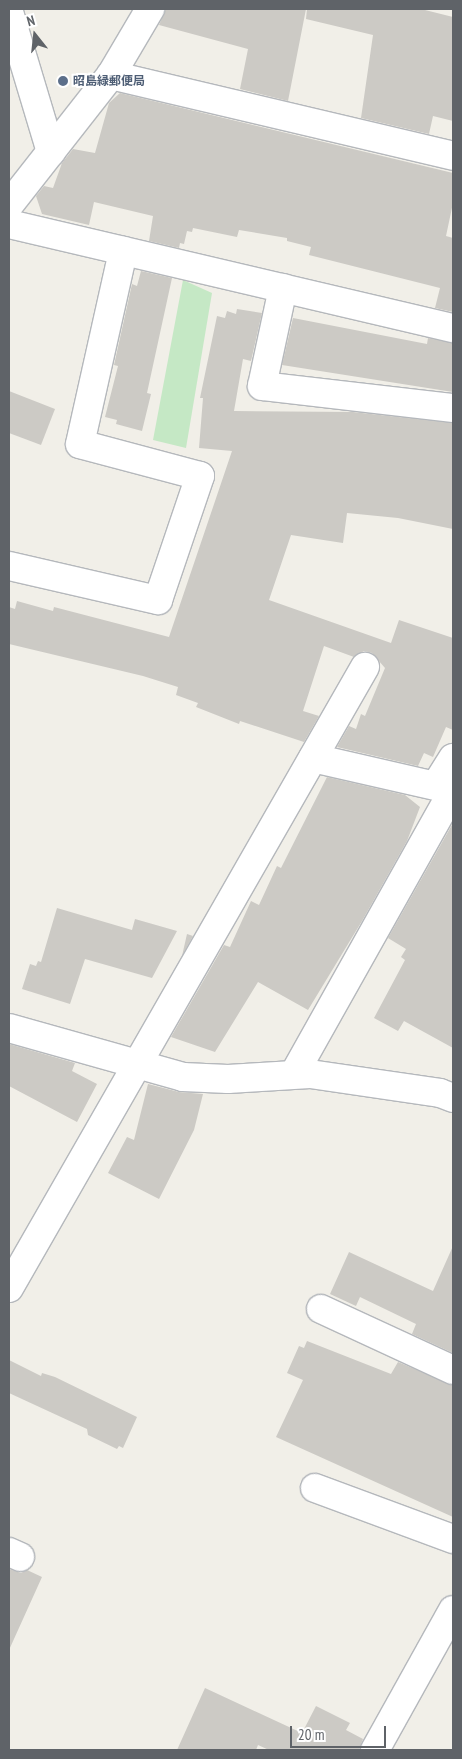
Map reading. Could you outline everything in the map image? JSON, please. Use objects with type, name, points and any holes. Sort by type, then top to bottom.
[{"type":"street","points":[[9,205],[111,75],[150,9]]},
{"type":"street","points":[[9,12],[51,152]]},
{"type":"street","points":[[111,75],[453,156]]},
{"type":"street","points":[[9,224],[453,328]]},
{"type":"street","points":[[9,566],[158,600],[200,476],[80,444],[123,251]]},
{"type":"street","points":[[283,288],[262,386],[453,408]]},
{"type":"street","points":[[9,1288],[140,1064],[365,667]]},
{"type":"street","points":[[313,758],[448,789]]},
{"type":"street","points":[[294,1074],[448,789],[453,758]]},
{"type":"street","points":[[9,1028],[140,1064],[183,1078],[228,1079],[294,1074],[329,1076],[440,1093],[453,1098]]},
{"type":"street","points":[[321,1309],[453,1370]]},
{"type":"street","points":[[315,1488],[453,1540]]},
{"type":"street","points":[[375,1750],[453,1610]]},
{"type":"green space","points":[[183,280],[212,293],[186,448],[153,440]]},
{"type":"building","points":[[166,9],[306,9],[288,101],[240,89],[248,49],[159,25]]},
{"type":"building","points":[[307,9],[421,9],[453,17],[453,121],[433,116],[429,134],[361,118],[373,35],[306,19]]},
{"type":"building","points":[[120,93],[453,173],[453,203],[446,236],[453,238],[453,312],[435,308],[440,288],[309,255],[311,247],[287,241],[287,238],[239,230],[237,237],[193,228],[192,232],[187,231],[184,244],[180,243],[179,248],[149,241],[153,216],[94,202],[89,225],[42,214],[36,196],[44,186],[53,188],[62,163],[73,149],[95,153],[109,103]]},
{"type":"building","points":[[141,271],[172,278],[147,393],[151,394],[142,431],[116,424],[117,420],[105,417],[118,366],[114,365],[132,284],[137,286]]},
{"type":"building","points":[[237,309],[262,313],[251,361],[243,359],[234,411],[353,412],[453,423],[453,529],[398,518],[347,513],[343,543],[291,535],[269,600],[391,643],[399,620],[453,638],[453,730],[446,727],[433,757],[424,753],[418,766],[337,747],[349,726],[356,729],[361,714],[365,716],[385,668],[372,653],[364,651],[354,657],[324,646],[303,711],[319,716],[304,742],[240,721],[239,724],[196,707],[198,703],[176,695],[178,687],[143,676],[9,644],[9,607],[15,609],[17,601],[53,611],[54,607],[169,637],[232,451],[199,448],[203,398],[200,398],[217,316],[225,318],[227,311],[236,314]]},
{"type":"building","points":[[293,318],[427,344],[428,338],[453,343],[453,392],[282,365]]},
{"type":"building","points":[[9,391],[55,409],[41,445],[9,433]]},
{"type":"building","points":[[327,777],[405,795],[420,807],[407,841],[362,921],[308,1010],[258,982],[215,1052],[171,1037],[224,945],[230,947],[251,901],[259,905],[277,866],[281,868]]},
{"type":"building","points":[[453,823],[453,1048],[404,1021],[398,1031],[374,1018],[405,960],[401,957],[406,949],[388,938]]},
{"type":"building","points":[[57,908],[132,930],[135,919],[177,931],[152,978],[85,959],[70,1004],[22,989],[30,964],[36,966],[38,961],[41,962]]},
{"type":"building","points":[[187,934],[193,936],[182,956]]},
{"type":"building","points":[[9,1044],[75,1063],[72,1071],[97,1084],[77,1122],[9,1086]]},
{"type":"building","points":[[148,1084],[179,1092],[203,1094],[194,1130],[159,1199],[108,1173],[127,1137],[134,1140]]},
{"type":"building","points":[[453,1246],[453,1353],[412,1334],[416,1324],[360,1297],[356,1306],[330,1294],[349,1252],[433,1291]]},
{"type":"building","points":[[307,1341],[391,1374],[398,1362],[453,1385],[453,1517],[276,1437],[303,1380],[287,1373],[299,1346],[304,1348]]},
{"type":"building","points":[[9,1360],[41,1376],[42,1373],[55,1377],[137,1417],[123,1448],[119,1446],[117,1449],[88,1435],[87,1429],[9,1393]]},
{"type":"building","points":[[9,1569],[21,1573],[27,1570],[42,1577],[9,1650]]},
{"type":"building","points":[[205,1688],[302,1733],[316,1706],[350,1723],[346,1730],[363,1739],[359,1750],[269,1750],[258,1745],[256,1750],[177,1750]]},
{"type":"place","name":"昭島緑郵便局","points":[[63,81]]}]
